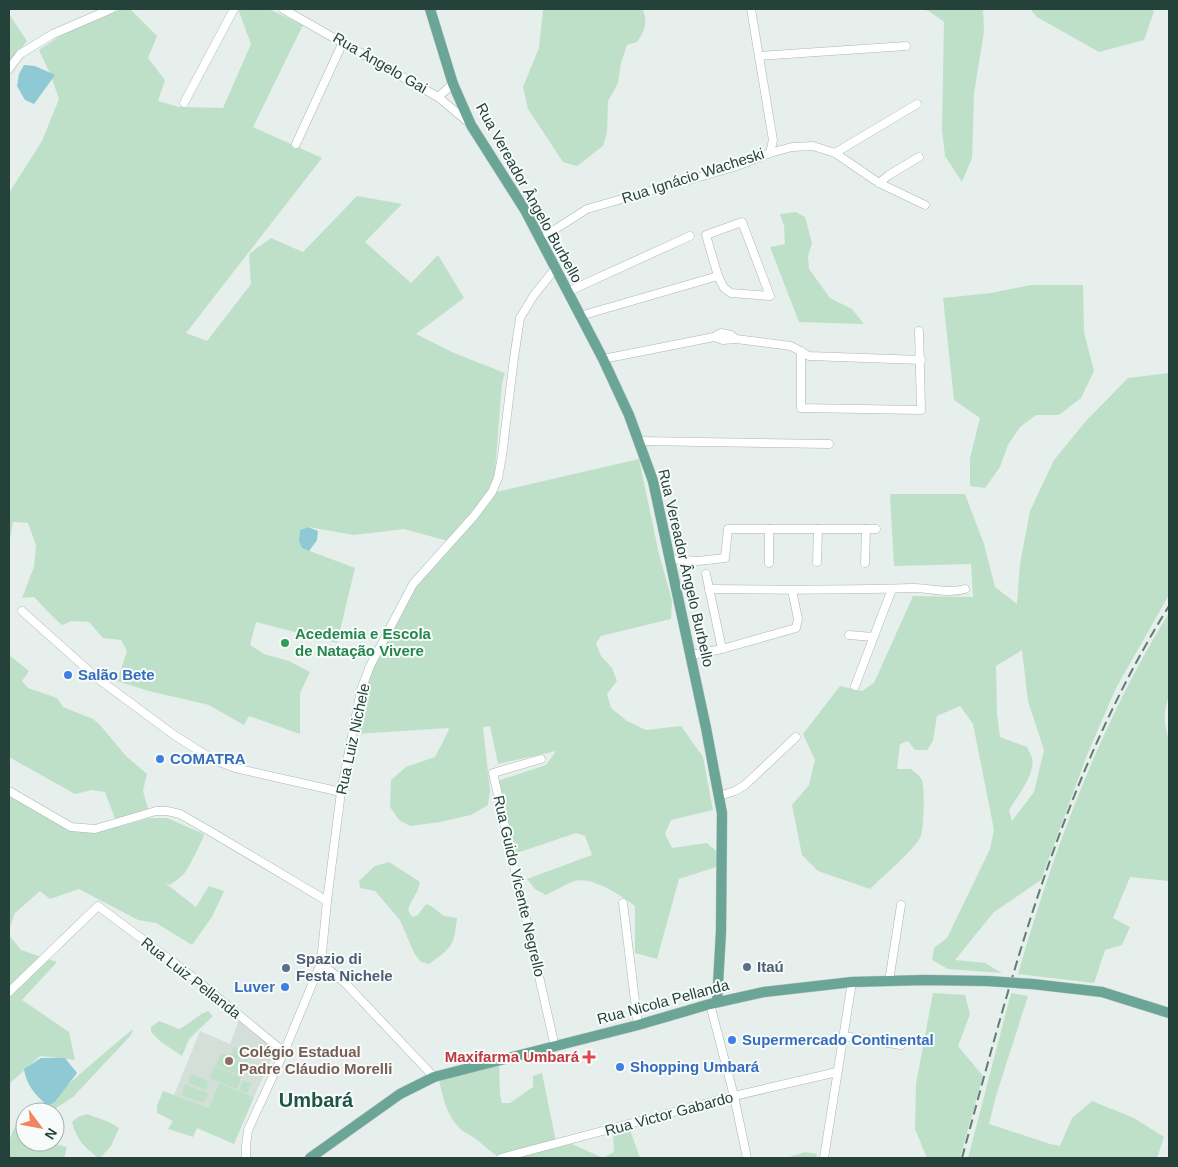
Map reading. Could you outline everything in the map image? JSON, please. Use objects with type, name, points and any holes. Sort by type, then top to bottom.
[{"type":"main road","name":"Rua Vereador Ângelo Burbello","points":[[430,9],[453,84],[471,125],[518,199],[603,359],[639,441],[657,498],[722,813],[713,1003]]},
{"type":"main road","name":"Rua Nicola Pellanda","points":[[310,1158],[400,1094],[434,1077],[638,1025],[713,1003],[764,992],[852,982],[925,980],[1032,984],[1102,992],[1169,1013]]},
{"type":"street","points":[[9,69],[20,54],[54,34],[111,9]]},
{"type":"street","points":[[184,103],[234,9]]},
{"type":"street","name":"Rua Ângelo Gai","points":[[283,9],[438,97],[456,110],[471,125]]},
{"type":"street","name":"Rua Ignácio Wacheski","points":[[540,239],[587,209],[734,167],[770,153],[773,140],[751,9]]},
{"type":"street","points":[[296,144],[343,42]]},
{"type":"street","points":[[759,56],[906,46]]},
{"type":"street","points":[[438,97],[453,84]]},
{"type":"street","points":[[835,153],[918,104]]},
{"type":"street","points":[[770,153],[792,146],[813,146],[835,153],[879,182],[925,205]]},
{"type":"street","points":[[879,182],[919,156]]},
{"type":"street","points":[[742,222],[770,296],[731,293],[724,288],[718,276],[706,235],[742,222]]},
{"type":"street","points":[[567,292],[690,236]]},
{"type":"street","name":"Rua Luiz Nichele","points":[[246,1158],[248,1130],[284,1052],[321,963],[341,792],[362,690],[370,666],[413,584],[474,516],[492,492],[498,478],[520,318],[555,269]]},
{"type":"street","points":[[580,316],[718,276]]},
{"type":"street","points":[[801,351],[801,408],[921,410],[919,331]]},
{"type":"street","points":[[603,359],[714,337],[728,341],[736,339],[791,346],[809,356],[921,360]]},
{"type":"street","points":[[639,441],[829,444]]},
{"type":"street","points":[[670,559],[698,561],[724,558],[728,529],[876,529]]},
{"type":"street","points":[[769,529],[769,563]]},
{"type":"street","points":[[817,562],[818,529]]},
{"type":"street","points":[[865,562],[866,529]]},
{"type":"street","points":[[706,574],[722,649]]},
{"type":"street","points":[[710,589],[916,588],[957,591],[965,589]]},
{"type":"street","points":[[855,686],[892,589]]},
{"type":"street","points":[[690,655],[722,649],[796,628],[798,619],[792,590]]},
{"type":"street","points":[[22,611],[97,678],[174,735],[212,759],[235,768],[341,792]]},
{"type":"street","points":[[849,635],[873,637]]},
{"type":"street","points":[[719,796],[735,791],[745,785],[796,737]]},
{"type":"street","name":"Rua Guido Vicente Negrello","points":[[541,759],[493,774],[556,1046]]},
{"type":"street","points":[[9,791],[71,827],[95,829],[156,811],[180,814],[214,832],[327,901]]},
{"type":"street","points":[[623,903],[638,1025]]},
{"type":"street","points":[[889,981],[902,905]]},
{"type":"street","name":"Rua Luiz Pellanda","points":[[9,992],[98,906],[189,974],[284,1052]]},
{"type":"street","points":[[321,963],[346,984],[434,1077]]},
{"type":"street","points":[[824,1158],[852,982]]},
{"type":"street","points":[[713,1003],[747,1158]]},
{"type":"street","points":[[843,1036],[900,1045]]},
{"type":"street","name":"Rua Victor Gabardo","points":[[501,1158],[734,1096],[837,1072]]},
{"type":"shaded area","name":"Colégio Estadual Padre Cláudio Morelli","points":[[239,1020],[276,1049],[254,1097],[219,1083],[209,1108],[174,1095],[200,1031],[230,1044]]},
{"type":"green space","points":[[121,9],[130,9],[157,36],[148,58],[165,80],[158,101],[179,107],[223,108],[251,44],[238,9],[269,9],[303,25],[253,127],[322,158],[186,333],[207,341],[251,284],[249,254],[271,238],[303,252],[357,196],[402,204],[365,242],[411,283],[438,255],[464,298],[416,334],[454,353],[505,373],[502,383],[495,471],[496,492],[639,459],[659,554],[672,601],[671,619],[601,636],[596,643],[601,656],[612,668],[617,681],[607,694],[611,708],[627,721],[646,730],[681,726],[703,757],[713,810],[671,820],[665,834],[672,848],[707,843],[716,851],[719,866],[679,879],[657,959],[635,953],[635,906],[615,892],[590,881],[582,880],[571,882],[546,895],[535,889],[527,879],[592,855],[585,836],[576,833],[514,854],[497,781],[546,765],[556,751],[498,764],[490,726],[483,727],[490,790],[488,805],[471,815],[410,826],[399,820],[390,807],[391,780],[406,767],[435,757],[449,730],[448,728],[355,734],[364,695],[373,666],[417,583],[455,543],[404,529],[354,535],[308,527],[300,530],[302,548],[355,568],[337,643],[256,622],[250,645],[264,654],[289,661],[310,672],[300,693],[300,734],[249,716],[244,725],[209,705],[149,691],[117,681],[127,651],[121,640],[103,638],[89,622],[72,621],[62,625],[34,597],[22,598],[34,567],[36,545],[28,523],[13,522],[9,540],[9,193],[42,141],[59,99],[39,50],[63,34]]},
{"type":"green space","points":[[543,9],[643,9],[644,30],[637,42],[627,45],[621,63],[618,83],[608,101],[607,133],[603,146],[577,166],[563,162],[528,109],[523,87],[539,48]]},
{"type":"green space","points":[[919,9],[983,9],[984,32],[974,93],[972,158],[962,182],[945,156],[942,129],[944,22],[929,11]]},
{"type":"green space","points":[[1030,9],[1153,9],[1154,11],[1144,40],[1099,52],[1037,17]]},
{"type":"green space","points":[[9,14],[27,41],[9,64]]},
{"type":"green space","points":[[796,212],[805,217],[812,243],[808,256],[809,269],[830,298],[852,309],[864,324],[799,322],[770,247],[785,244],[784,226],[780,214]]},
{"type":"green space","points":[[1031,285],[1083,285],[1084,332],[1094,371],[1081,398],[1059,415],[1036,415],[1020,427],[1008,445],[1000,467],[985,488],[970,486],[970,458],[980,418],[954,400],[943,298],[991,293]]},
{"type":"green space","points":[[1169,373],[1169,595],[1116,688],[1087,755],[1041,880],[994,912],[955,960],[985,963],[1002,973],[948,969],[932,960],[934,948],[947,938],[990,849],[994,830],[973,724],[960,706],[937,716],[933,741],[927,750],[915,750],[908,741],[900,744],[897,769],[911,769],[922,780],[924,800],[921,834],[910,851],[870,889],[818,871],[802,855],[792,805],[809,785],[815,760],[803,734],[840,686],[862,691],[874,683],[913,596],[973,597],[971,564],[894,566],[890,494],[965,494],[984,544],[995,587],[1017,604],[1020,564],[1030,511],[1054,460],[1086,421],[1128,378]],"holes":[[[1022,650],[1028,701],[1044,750],[1034,792],[1012,821],[1009,810],[1029,778],[1032,758],[1027,747],[1000,737],[997,713],[996,666]]]},
{"type":"green space","points":[[1169,613],[1169,696],[1165,718],[1169,740],[1169,881],[1130,877],[1113,918],[1130,927],[1122,945],[1105,950],[1094,983],[1018,974],[1047,880],[1081,788],[1121,699]]},
{"type":"green space","points":[[9,655],[29,671],[22,681],[28,688],[57,698],[63,707],[93,719],[126,756],[147,774],[143,791],[149,812],[117,825],[118,827],[150,818],[167,818],[204,834],[188,868],[170,885],[165,883],[196,907],[209,886],[224,891],[212,917],[192,945],[156,923],[138,920],[79,889],[50,899],[40,891],[15,913],[9,930],[9,794],[11,793],[60,825],[73,829],[117,824],[105,792],[92,790],[75,794],[9,757]]},
{"type":"green space","points":[[389,862],[420,882],[408,910],[412,917],[418,915],[426,904],[444,916],[457,918],[455,935],[450,946],[443,954],[429,964],[421,962],[414,953],[400,920],[375,891],[360,888],[359,881],[375,866]]},
{"type":"green space","points":[[9,935],[21,950],[57,962],[22,1000],[69,1032],[75,1060],[40,1056],[9,1084]]},
{"type":"green space","points":[[933,993],[965,995],[970,1014],[958,1046],[983,1076],[960,1158],[927,1158],[915,1129],[916,1084]]},
{"type":"green space","points":[[1011,993],[1028,996],[989,1124],[1060,1146],[1072,1118],[1092,1101],[1134,1118],[1164,1137],[1157,1158],[968,1158]]},
{"type":"green space","points":[[208,1011],[213,1016],[189,1039],[182,1056],[161,1042],[151,1032],[151,1027],[159,1021],[179,1029]]},
{"type":"green space","points":[[133,1029],[131,1035],[73,1097],[65,1102],[48,1102]]},
{"type":"green space","points":[[234,1047],[251,1054],[247,1063],[230,1056]]},
{"type":"green space","points":[[221,1053],[247,1064],[242,1076],[216,1066]]},
{"type":"green space","points":[[499,1064],[502,1103],[510,1103],[533,1087],[533,1076],[542,1073],[557,1147],[572,1144],[603,1158],[500,1158],[458,1126],[453,1121],[446,1107],[439,1079]]},
{"type":"green space","points":[[214,1066],[241,1077],[237,1089],[209,1078]]},
{"type":"green space","points":[[191,1074],[209,1081],[206,1090],[188,1083]]},
{"type":"green space","points":[[243,1080],[251,1083],[247,1093],[239,1090]]},
{"type":"green space","points":[[219,1083],[254,1097],[234,1144],[197,1128],[193,1137],[168,1129],[173,1121],[157,1113],[157,1106],[163,1091],[209,1108]]},
{"type":"green space","points":[[185,1084],[208,1093],[204,1103],[181,1095]]},
{"type":"green space","points":[[87,1114],[119,1128],[111,1146],[100,1158],[82,1143],[76,1134],[72,1122],[78,1117]]},
{"type":"green space","points":[[629,1127],[640,1158],[603,1158],[614,1152],[613,1131]]},
{"type":"green space","points":[[15,1128],[15,1152],[65,1152],[65,1147],[67,1147],[64,1158],[9,1158],[11,1135]]},
{"type":"green space","points":[[805,1152],[817,1154],[816,1158],[786,1158]]},
{"type":"water","points":[[24,65],[35,66],[55,75],[34,104],[25,100],[17,86],[19,74]]},
{"type":"water","points":[[308,527],[318,531],[317,540],[309,551],[302,548],[299,541],[300,530]]},
{"type":"water","points":[[41,1058],[65,1058],[77,1073],[55,1102],[44,1102],[32,1089],[24,1069]]},
{"type":"railway","points":[[962,1158],[1001,1016],[1045,874],[1071,805],[1100,737],[1132,670],[1169,606]]},
{"type":"place","name":"Acedemia e Escola de Natação Vivere","points":[[285,643]]},
{"type":"place","name":"Salão Bete","points":[[68,675]]},
{"type":"place","name":"COMATRA","points":[[160,759]]},
{"type":"place","name":"Itaú","points":[[747,967]]},
{"type":"place","name":"Spazio di Festa Nichele","points":[[286,968]]},
{"type":"place","name":"Luver","points":[[285,987]]},
{"type":"place","name":"Supermercado Continental","points":[[732,1040]]},
{"type":"place","name":"Maxifarma Umbará","points":[[589,1057]]},
{"type":"place","name":"Colégio Estadual Padre Cláudio Morelli","points":[[229,1061]]},
{"type":"place","name":"Shopping Umbará","points":[[620,1067]]},
{"type":"district","name":"Umbará","points":[[316,1100]]}]
